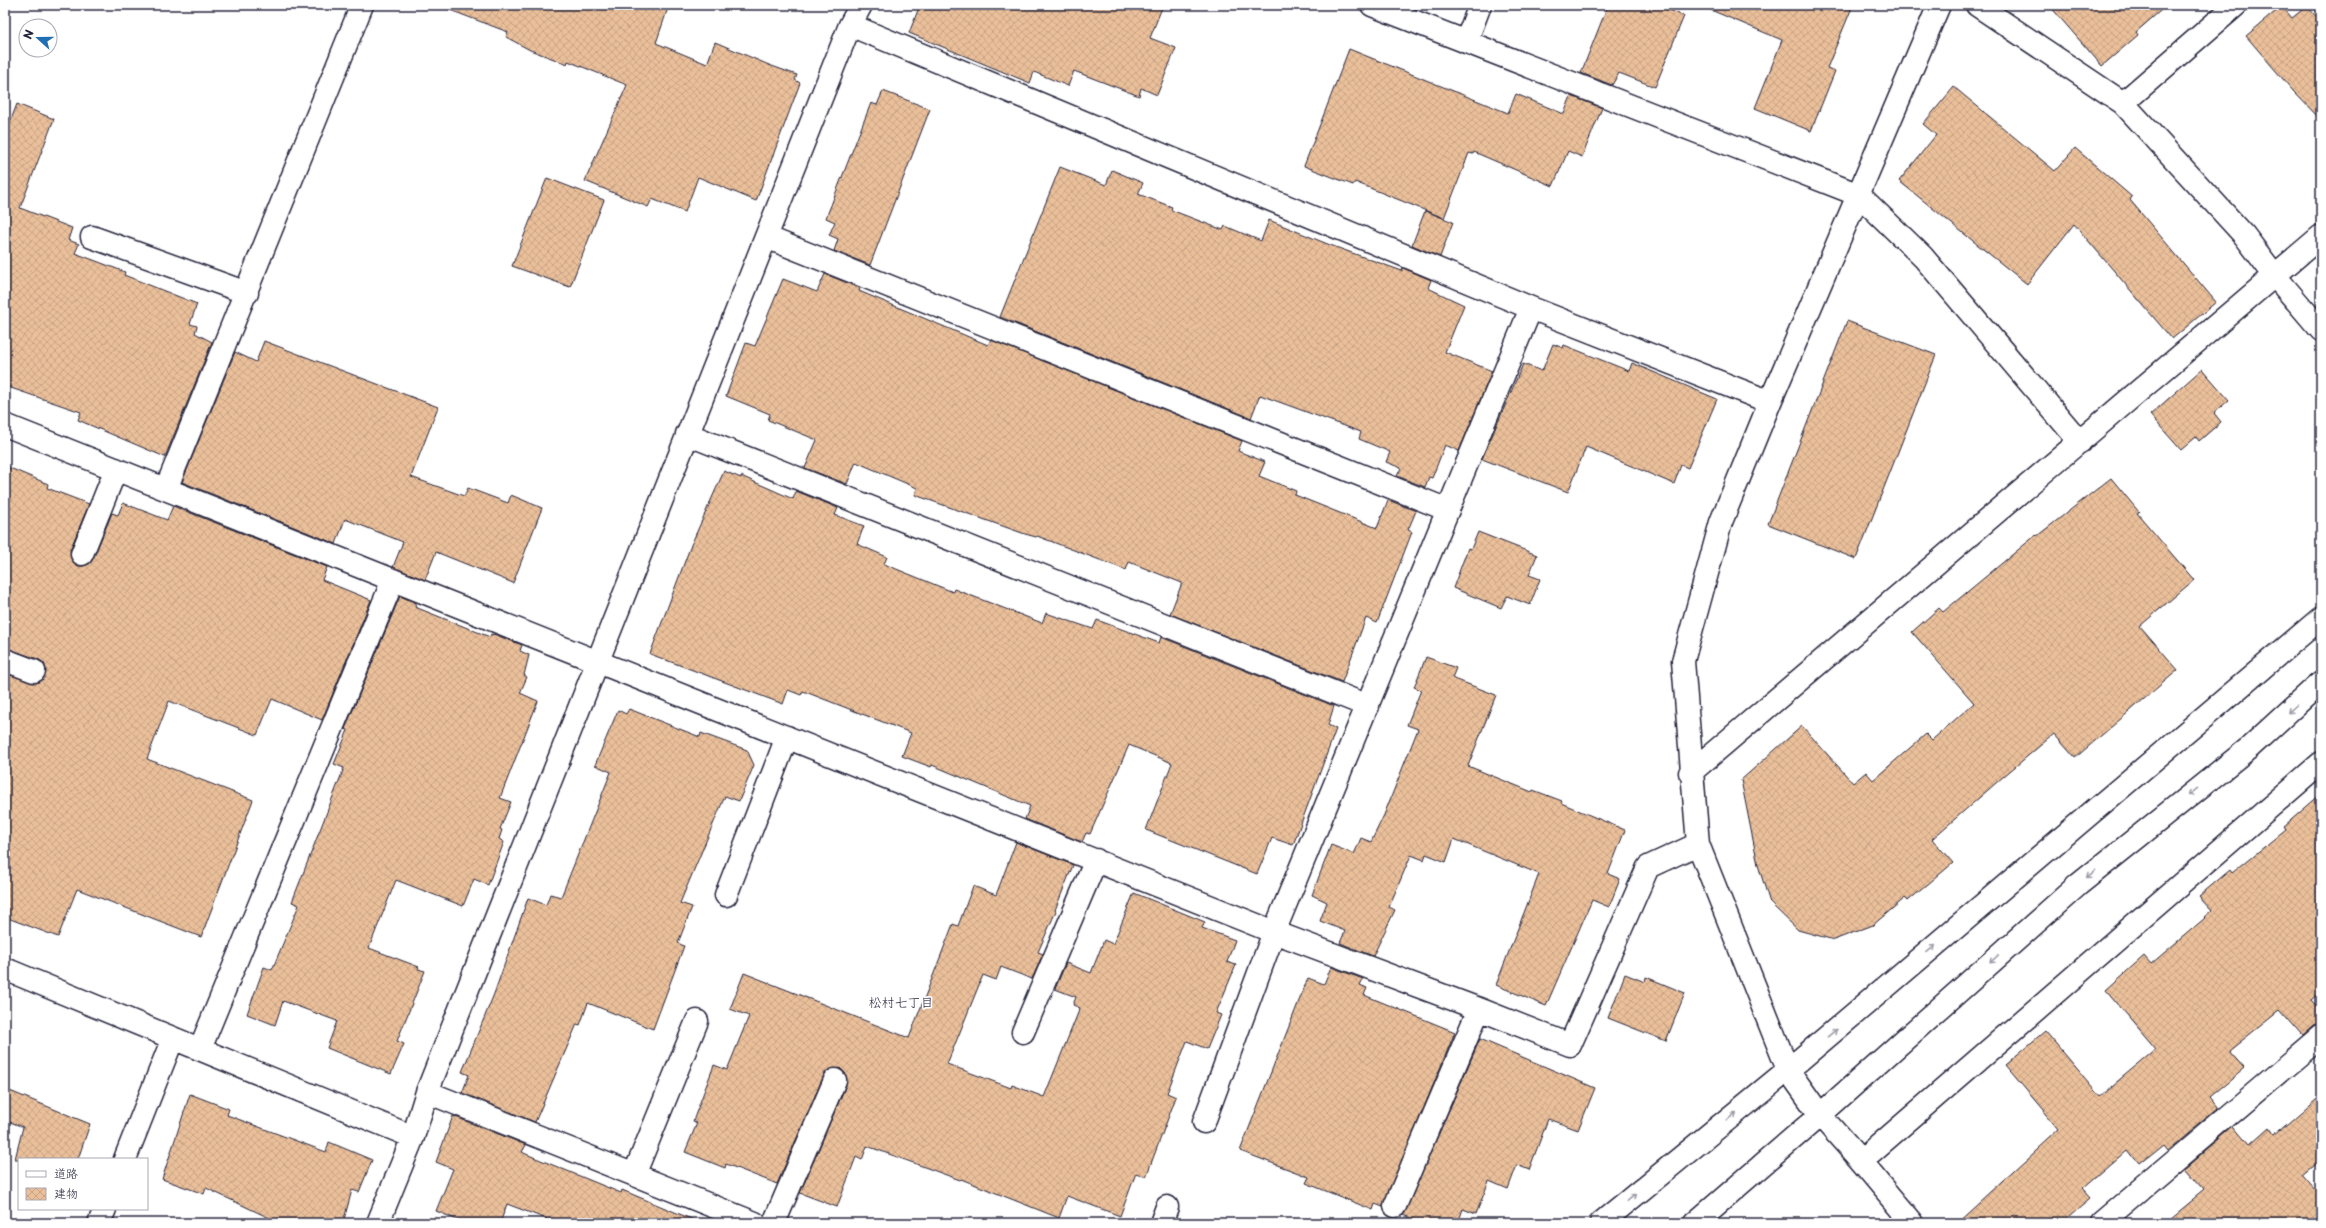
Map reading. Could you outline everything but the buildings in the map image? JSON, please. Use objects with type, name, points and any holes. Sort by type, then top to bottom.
[{"type":"street","points":[[166,489],[247,293],[362,5]]},
{"type":"street","points":[[378,1223],[413,1137],[427,1092],[687,434],[850,25],[862,5]]},
{"type":"street","points":[[1372,5],[1859,195],[1923,257],[2080,442]]},
{"type":"street","points":[[1466,42],[1480,5]]},
{"type":"street","points":[[1913,1223],[1820,1115],[1788,1070],[1698,844],[1690,773],[1683,661],[1721,522],[1770,402],[1939,5]]},
{"type":"street","points":[[1977,5],[2123,103],[2244,234],[2275,276],[2321,330]]},
{"type":"street","points":[[2123,103],[2236,5]]},
{"type":"street","points":[[850,25],[1531,308],[1770,402]]},
{"type":"street","points":[[1690,773],[2321,236]]},
{"type":"street","points":[[92,237],[247,293]]},
{"type":"street","points":[[766,237],[1448,510]]},
{"type":"street","points":[[1204,1122],[1274,932],[1531,308]]},
{"type":"street","points":[[5,425],[1274,932],[1570,1045],[1648,867],[1698,844]]},
{"type":"street","points":[[687,434],[1368,706]]},
{"type":"street","points":[[82,554],[116,469]]},
{"type":"street","points":[[200,1049],[393,580]]},
{"type":"street","points":[[1601,1223],[1788,1070],[2321,618]]},
{"type":"street","points":[[5,660],[34,671]]},
{"type":"street","points":[[1695,1223],[1820,1115],[2078,885],[2249,748],[2321,682]]},
{"type":"street","points":[[726,895],[787,737]]},
{"type":"street","points":[[1861,1161],[2321,763]]},
{"type":"street","points":[[1023,1032],[1096,860]]},
{"type":"street","points":[[5,969],[413,1137]]},
{"type":"street","points":[[1396,1206],[1479,1009]]},
{"type":"street","points":[[634,1175],[697,1021]]},
{"type":"street","points":[[2102,1223],[2321,1037]]},
{"type":"street","points":[[124,1158],[173,1038]]},
{"type":"street","points":[[774,1223],[835,1080]]},
{"type":"street","points":[[427,1092],[634,1175],[715,1216],[754,1223]]},
{"type":"street","points":[[99,1223],[105,1210]]},
{"type":"district","name":"松村七丁目","points":[[901,1001]]}]
